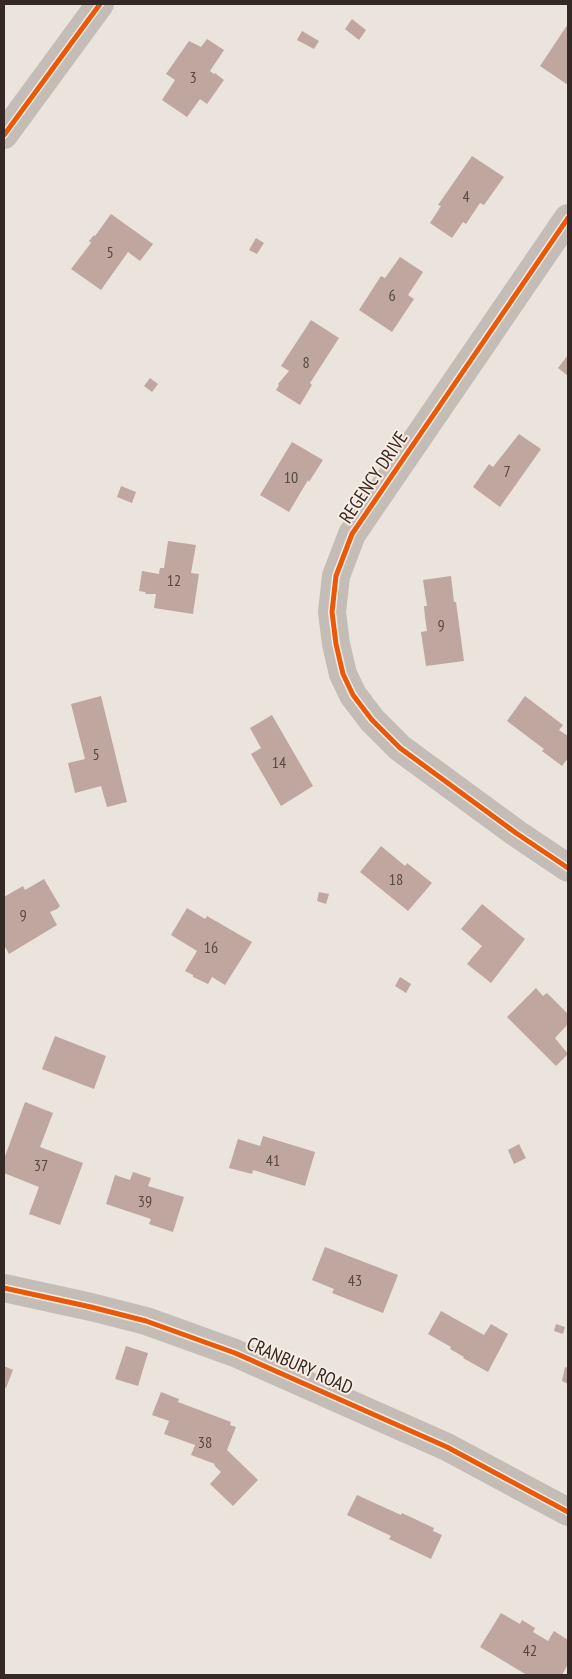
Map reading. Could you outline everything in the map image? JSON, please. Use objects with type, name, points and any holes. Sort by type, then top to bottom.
[{"type":"street","points":[[4,135],[100,4]]},
{"type":"street","name":"REGENCY DRIVE","points":[[568,218],[352,534],[336,576],[332,612],[336,644],[343,674],[353,695],[372,720],[400,748],[516,833],[568,868]]},
{"type":"street","name":"CRANBURY ROAD","points":[[4,1288],[146,1321],[234,1353],[447,1447],[568,1512]]},
{"type":"building","points":[[352,19],[366,30],[359,40],[345,29]]},
{"type":"building","points":[[568,24],[568,85],[540,66]]},
{"type":"building","points":[[302,31],[319,41],[314,49],[297,40]]},
{"type":"building","points":[[207,39],[224,50],[210,71],[224,80],[207,104],[200,99],[187,117],[162,100],[175,80],[166,74],[189,41],[201,47]]},
{"type":"building","points":[[472,156],[504,177],[484,205],[480,203],[466,224],[463,222],[452,238],[430,223],[441,206],[438,205]]},
{"type":"building","points":[[111,214],[153,244],[140,261],[128,252],[101,290],[71,269],[91,243],[89,241]]},
{"type":"building","points":[[256,238],[264,243],[257,254],[249,250]]},
{"type":"building","points":[[400,257],[423,272],[408,295],[414,299],[392,332],[359,310],[381,276],[385,278]]},
{"type":"building","points":[[311,320],[339,338],[310,383],[312,385],[300,405],[276,390],[278,384],[289,371],[281,366]]},
{"type":"building","points":[[568,355],[568,376],[558,368]]},
{"type":"building","points":[[150,378],[158,384],[152,392],[144,386]]},
{"type":"building","points":[[519,434],[541,449],[500,507],[473,487],[489,464],[493,467]]},
{"type":"building","points":[[292,442],[323,460],[309,482],[308,480],[289,512],[260,495]]},
{"type":"building","points":[[121,486],[136,492],[132,503],[117,497]]},
{"type":"building","points":[[168,541],[196,545],[191,573],[199,574],[193,614],[154,608],[156,594],[146,594],[139,591],[142,571],[159,574],[160,568],[164,568]]},
{"type":"building","points":[[451,576],[464,661],[426,666],[421,632],[427,631],[424,606],[427,606],[423,580]]},
{"type":"building","points":[[101,696],[127,802],[107,807],[101,786],[75,793],[68,763],[85,759],[71,704]]},
{"type":"building","points":[[525,696],[563,725],[559,730],[568,736],[568,758],[562,766],[542,751],[544,749],[507,721]]},
{"type":"building","points":[[272,715],[313,786],[281,806],[251,754],[261,748],[250,728]]},
{"type":"building","points":[[381,846],[405,866],[407,863],[432,883],[408,911],[360,872]]},
{"type":"building","points":[[44,879],[60,906],[50,912],[57,925],[9,954],[4,945],[4,897],[23,886],[25,890]]},
{"type":"building","points":[[319,892],[329,894],[326,904],[317,901]]},
{"type":"building","points":[[482,904],[525,939],[491,983],[467,964],[482,946],[461,929]]},
{"type":"building","points":[[187,908],[205,919],[207,916],[252,942],[225,985],[212,977],[208,984],[185,971],[197,951],[171,935]]},
{"type":"building","points":[[400,977],[411,984],[406,993],[395,986]]},
{"type":"building","points":[[536,988],[543,996],[547,993],[568,1014],[568,1024],[555,1038],[568,1054],[556,1066],[507,1017]]},
{"type":"building","points":[[55,1036],[106,1056],[94,1089],[42,1069]]},
{"type":"building","points":[[25,1102],[53,1113],[40,1147],[83,1163],[60,1225],[29,1214],[39,1187],[4,1173],[4,1159]]},
{"type":"building","points":[[263,1136],[315,1152],[305,1186],[253,1170],[252,1174],[229,1168],[238,1139],[260,1146]]},
{"type":"building","points":[[519,1144],[526,1158],[514,1164],[508,1150]]},
{"type":"building","points":[[133,1172],[151,1178],[148,1186],[184,1197],[173,1232],[149,1224],[151,1219],[106,1204],[115,1175],[130,1180]]},
{"type":"building","points":[[325,1247],[398,1275],[383,1313],[332,1293],[334,1289],[312,1280]]},
{"type":"building","points":[[441,1311],[484,1335],[491,1324],[508,1334],[488,1372],[463,1358],[450,1349],[451,1347],[428,1334]]},
{"type":"building","points":[[556,1324],[565,1327],[563,1334],[554,1331]]},
{"type":"building","points":[[126,1346],[148,1353],[138,1386],[115,1379]]},
{"type":"building","points":[[4,1366],[13,1370],[6,1388],[4,1387]]},
{"type":"building","points":[[565,1367],[568,1368],[568,1384],[562,1381]]},
{"type":"building","points":[[161,1392],[179,1399],[178,1402],[231,1422],[230,1425],[236,1427],[227,1450],[258,1480],[233,1506],[210,1484],[221,1472],[215,1464],[191,1455],[195,1445],[164,1434],[169,1421],[152,1415]]},
{"type":"building","points":[[357,1495],[434,1528],[433,1531],[442,1535],[431,1559],[389,1539],[391,1536],[347,1515]]},
{"type":"building","points":[[501,1613],[520,1624],[522,1620],[535,1628],[533,1632],[548,1641],[554,1631],[568,1640],[568,1664],[562,1675],[527,1675],[480,1647]]},
{"type":"cycle path","points":[[4,135],[100,4]]},
{"type":"cycle path","points":[[568,218],[352,534],[336,576],[332,612],[336,644],[343,674],[353,695],[372,720],[400,748],[516,833],[568,868]]},
{"type":"cycle path","points":[[4,1288],[146,1321],[235,1353],[447,1447],[568,1512]]}]
